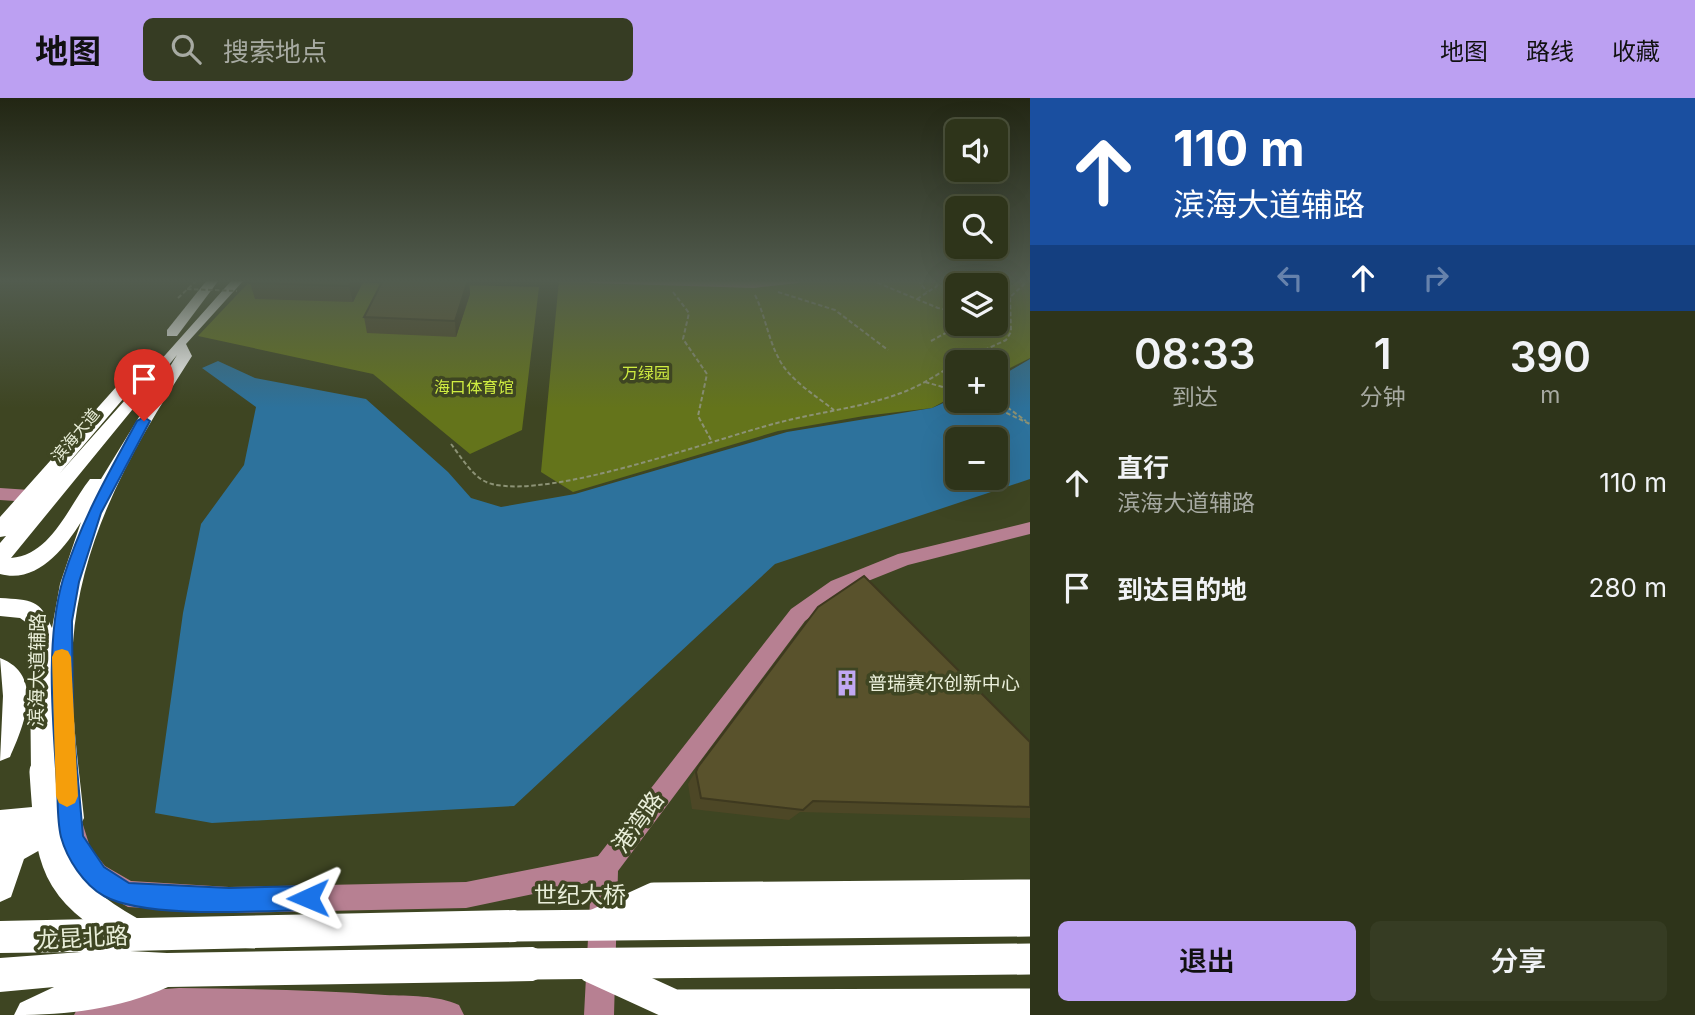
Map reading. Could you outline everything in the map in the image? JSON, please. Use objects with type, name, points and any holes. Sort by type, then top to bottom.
[{"type":"highway","name":"滨海大道","points":[[0,530],[164,344],[177,323]]},
{"type":"highway","name":"滨海大道","points":[[0,557],[146,384],[203,323]]},
{"type":"highway","points":[[42,673],[48,661],[53,613],[68,550],[97,484],[177,351]]},
{"type":"highway","name":"滨海大道辅路","points":[[69,818],[61,662],[63,621],[71,582],[99,501],[132,439],[185,356],[177,351]]},
{"type":"highway","points":[[0,562],[5,567],[28,565],[54,548],[84,498],[97,484]]},
{"type":"highway","points":[[0,510],[5,505],[30,496]]},
{"type":"highway","points":[[0,607],[24,609],[38,618],[49,836],[54,861],[76,897],[130,932]]},
{"type":"highway","points":[[0,669],[16,687],[16,702],[0,748]]},
{"type":"highway","points":[[0,886],[4,833],[69,818]]},
{"type":"highway","points":[[589,927],[654,898],[1030,895]]},
{"type":"highway","name":"世纪大桥","points":[[130,932],[1030,921]]},
{"type":"highway","name":"龙昆北路","points":[[0,936],[130,932]]},
{"type":"highway","points":[[32,1015],[75,996],[131,986],[167,970],[431,963],[588,965],[1030,959]]},
{"type":"highway","points":[[588,965],[674,1005],[1030,1004]]},
{"type":"highway","name":"龙昆北路","points":[[0,975],[111,966],[167,970]]},
{"type":"street","points":[[0,494],[30,496]]},
{"type":"street","name":"港湾路","points":[[69,818],[72,837],[81,856],[96,875],[111,887],[128,894],[229,900],[466,895],[606,867],[797,615],[837,586],[904,559],[1030,528]]},
{"type":"street","points":[[855,579],[874,598]]},
{"type":"street","points":[[599,1015],[606,867]]},
{"type":"street","points":[[89,1015],[141,1005],[187,1003],[320,1005],[449,1015]]},
{"type":"path","points":[[686,323],[681,338],[683,344],[694,352],[707,374],[697,411],[698,425],[711,440]]},
{"type":"path","points":[[767,323],[778,359],[806,388],[834,410]]},
{"type":"path","points":[[852,323],[888,350]]},
{"type":"path","points":[[985,350],[1006,340],[1011,332],[1011,323]]},
{"type":"path","points":[[931,341],[945,333]]},
{"type":"path","points":[[450,444],[475,475],[490,484],[513,487],[572,477],[903,392],[945,369]]},
{"type":"path","points":[[923,381],[945,387]]},
{"type":"path","points":[[1008,408],[1030,424]]},
{"type":"path","points":[[1007,413],[1030,424]]},
{"type":"green space","name":"海口体育馆","points":[[210,323],[535,323],[522,430],[470,454],[373,374],[198,336]]},
{"type":"green space","name":"万绿园","points":[[555,323],[945,323],[945,336],[1008,336],[1008,323],[1030,323],[1030,358],[1008,369],[1008,350],[945,350],[945,401],[932,408],[864,416],[778,431],[573,492],[541,472]]},
{"type":"water","points":[[1030,359],[1030,479],[1008,486],[1008,427],[945,427],[945,490],[997,490],[775,564],[514,806],[212,823],[155,813],[183,613],[201,524],[244,465],[256,407],[202,368],[218,361],[255,378],[366,399],[448,472],[471,498],[501,507],[575,494],[787,432],[932,408],[945,402],[945,413],[1008,413],[1008,372]]},
{"type":"building","name":"普瑞赛尔创新中心","points":[[864,576],[1030,742],[1030,807],[813,801],[803,810],[701,798],[696,772],[698,767],[818,607]]},
{"type":"slow traffic","points":[[62,657],[67,796]]},
{"type":"place","name":"普瑞赛尔创新中心","points":[[847,683]]},
{"type":"route","points":[[144,421],[94,513],[71,582],[63,621],[61,662],[65,776],[72,837],[81,856],[96,875],[111,887],[128,894],[229,900],[308,898]]}]
